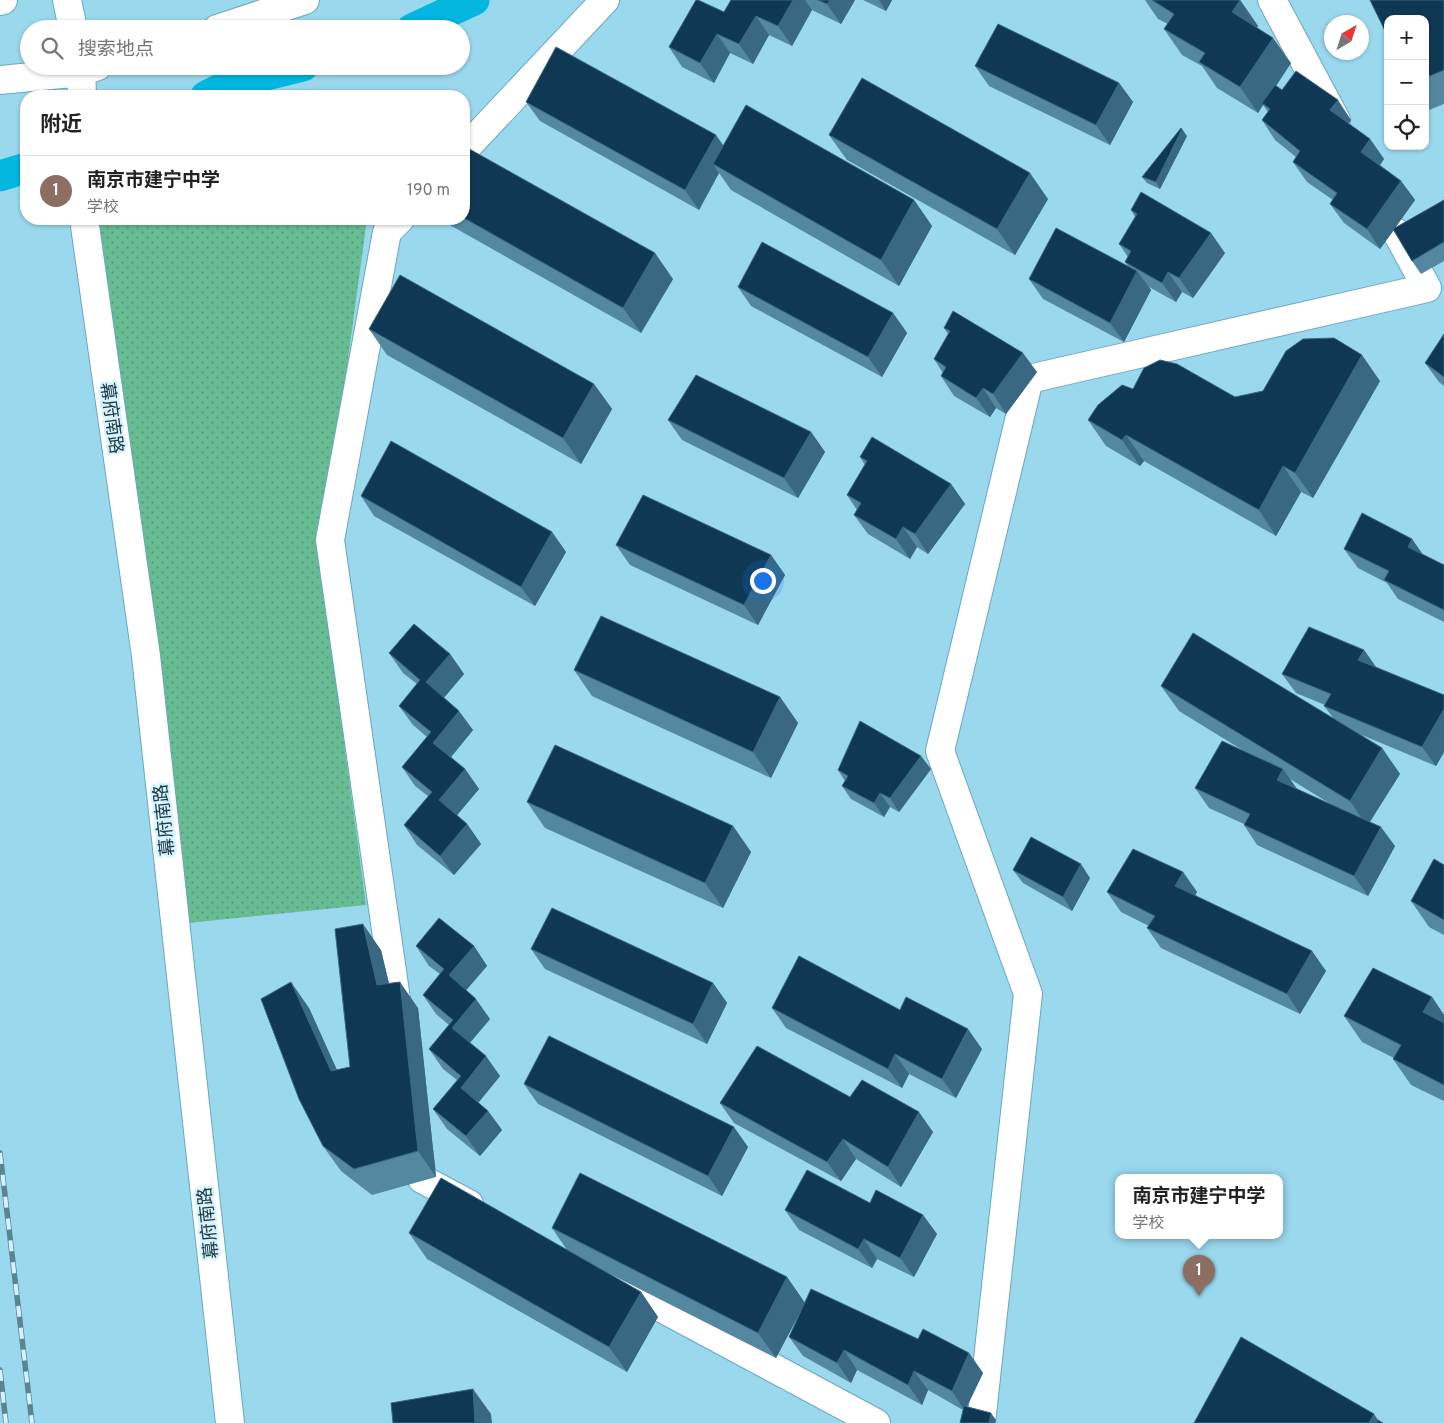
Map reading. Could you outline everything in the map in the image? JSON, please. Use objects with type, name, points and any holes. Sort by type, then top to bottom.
[{"type":"street","points":[[67,0],[71,20]]},
{"type":"street","points":[[238,20],[271,6],[305,0]]},
{"type":"street","points":[[470,144],[605,0]]},
{"type":"street","points":[[1272,0],[1347,140]]},
{"type":"street","points":[[0,80],[85,77]]},
{"type":"street","points":[[981,1423],[1028,994],[940,751],[1029,379],[1427,288],[1385,209]]},
{"type":"street","name":"幕府南路","points":[[85,225],[146,656],[230,1423]]},
{"type":"street","points":[[394,225],[387,232],[330,540],[402,1041]]},
{"type":"street","points":[[413,1120],[422,1179],[492,1216]]},
{"type":"street","points":[[588,1268],[876,1423]]},
{"type":"green space","points":[[99,225],[366,225],[320,564],[366,905],[188,923]]},
{"type":"building","points":[[696,0],[724,12],[731,0],[793,0],[778,26],[756,16],[739,44],[717,34],[700,63],[669,47]]},
{"type":"building","points":[[818,0],[830,0],[827,4]]},
{"type":"building","points":[[1152,0],[1240,0],[1232,12],[1273,38],[1240,87],[1199,62],[1205,53],[1164,29],[1174,14]]},
{"type":"building","points":[[1370,0],[1444,0],[1444,70],[1429,76],[1429,15],[1384,15],[1384,29]]},
{"type":"building","points":[[998,24],[1119,83],[1096,125],[975,66]]},
{"type":"building","points":[[556,47],[716,135],[685,190],[526,102]]},
{"type":"building","points":[[1296,71],[1338,100],[1330,110],[1370,139],[1361,152],[1401,181],[1367,229],[1330,204],[1337,193],[1293,162],[1300,151],[1262,120],[1270,109],[1262,103],[1275,85],[1282,90]]},
{"type":"building","points":[[862,78],[1030,173],[997,229],[829,135]]},
{"type":"building","points":[[746,105],[914,200],[881,260],[713,164]]},
{"type":"building","points":[[1181,128],[1156,182],[1142,177]]},
{"type":"building","points":[[470,149],[655,253],[623,308],[470,221]]},
{"type":"building","points":[[1141,192],[1211,233],[1179,278],[1168,272],[1162,283],[1125,262],[1131,251],[1119,244],[1137,214],[1131,210]]},
{"type":"building","points":[[1444,200],[1444,242],[1412,261],[1393,229]]},
{"type":"building","points":[[1056,228],[1137,271],[1110,323],[1029,279]]},
{"type":"building","points":[[762,242],[893,313],[868,357],[738,287]]},
{"type":"building","points":[[400,275],[594,384],[563,438],[369,329]]},
{"type":"building","points":[[953,311],[1023,353],[993,394],[983,388],[976,398],[941,376],[946,367],[934,359],[950,331],[944,328]]},
{"type":"building","points":[[1444,334],[1444,377],[1425,363]]},
{"type":"building","points":[[1334,338],[1362,355],[1295,473],[1283,466],[1259,510],[1126,435],[1122,440],[1088,420],[1098,405],[1122,385],[1133,389],[1144,368],[1160,360],[1177,364],[1235,397],[1263,391],[1286,351],[1303,339]]},
{"type":"building","points":[[696,375],[811,432],[784,478],[668,420]]},
{"type":"building","points":[[872,437],[951,484],[915,534],[903,527],[896,539],[854,515],[861,503],[847,495],[867,461],[860,457]]},
{"type":"building","points":[[391,441],[552,532],[521,587],[361,496]]},
{"type":"building","points":[[643,495],[771,555],[744,605],[616,545]]},
{"type":"building","points":[[1362,513],[1412,539],[1408,547],[1444,565],[1444,610],[1384,580],[1389,571],[1344,549]]},
{"type":"building","points":[[601,616],[780,697],[753,752],[574,670]]},
{"type":"building","points":[[414,624],[450,654],[426,682],[459,711],[433,743],[465,769],[439,800],[467,824],[440,856],[404,825],[432,792],[402,767],[431,732],[399,706],[420,680],[389,653]]},
{"type":"building","points":[[1309,627],[1364,650],[1358,660],[1444,695],[1444,709],[1422,747],[1324,706],[1331,694],[1282,674]]},
{"type":"building","points":[[1193,633],[1382,748],[1350,801],[1161,686]]},
{"type":"building","points":[[860,721],[921,756],[890,798],[880,793],[874,803],[842,786],[848,776],[838,770]]},
{"type":"building","points":[[1222,741],[1283,769],[1277,780],[1381,827],[1354,876],[1244,825],[1250,814],[1195,788]]},
{"type":"building","points":[[555,745],[733,826],[705,883],[527,802]]},
{"type":"building","points":[[1031,837],[1081,864],[1063,897],[1013,870]]},
{"type":"building","points":[[1133,849],[1183,872],[1175,886],[1312,951],[1287,994],[1147,928],[1155,916],[1107,892]]},
{"type":"building","points":[[1434,859],[1444,865],[1444,920],[1411,901]]},
{"type":"building","points":[[552,908],[713,983],[693,1024],[531,949]]},
{"type":"building","points":[[439,918],[474,946],[449,975],[476,999],[452,1028],[486,1056],[461,1088],[488,1111],[466,1136],[433,1109],[461,1076],[429,1049],[453,1020],[423,995],[444,969],[416,946]]},
{"type":"building","points":[[363,924],[377,985],[400,982],[418,1151],[354,1169],[323,1146],[299,1099],[261,999],[291,982],[331,1071],[350,1067],[335,929]]},
{"type":"building","points":[[799,956],[900,1010],[906,997],[968,1029],[942,1079],[895,1054],[888,1069],[772,1008]]},
{"type":"building","points":[[1373,968],[1432,997],[1423,1012],[1444,1023],[1444,1085],[1393,1059],[1401,1045],[1344,1016]]},
{"type":"building","points":[[549,1036],[734,1127],[708,1176],[524,1084]]},
{"type":"building","points":[[757,1046],[850,1097],[862,1080],[919,1112],[888,1167],[843,1139],[827,1162],[720,1103]]},
{"type":"building","points":[[807,1170],[870,1203],[876,1190],[923,1215],[900,1258],[864,1239],[858,1249],[785,1210]]},
{"type":"building","points":[[580,1173],[787,1277],[758,1333],[552,1228]]},
{"type":"building","points":[[441,1178],[641,1292],[609,1347],[409,1233]]},
{"type":"building","points":[[811,1289],[918,1339],[923,1329],[969,1353],[952,1391],[914,1371],[908,1385],[844,1350],[837,1363],[789,1337]]},
{"type":"building","points":[[1241,1337],[1374,1414],[1369,1423],[1194,1423]]},
{"type":"building","points":[[473,1389],[475,1423],[393,1423],[391,1403]]},
{"type":"building","points":[[964,1406],[991,1413],[989,1423],[960,1423]]},
{"type":"waterway","points":[[431,20],[474,0]]},
{"type":"waterway","points":[[218,90],[230,84],[266,75]]},
{"type":"waterway","points":[[0,176],[20,170]]},
{"type":"railway","points":[[0,1153],[32,1423]]},
{"type":"railway","points":[[0,1370],[6,1423]]},
{"type":"place","name":"南京市建宁中学","points":[[1199,1296]]}]
